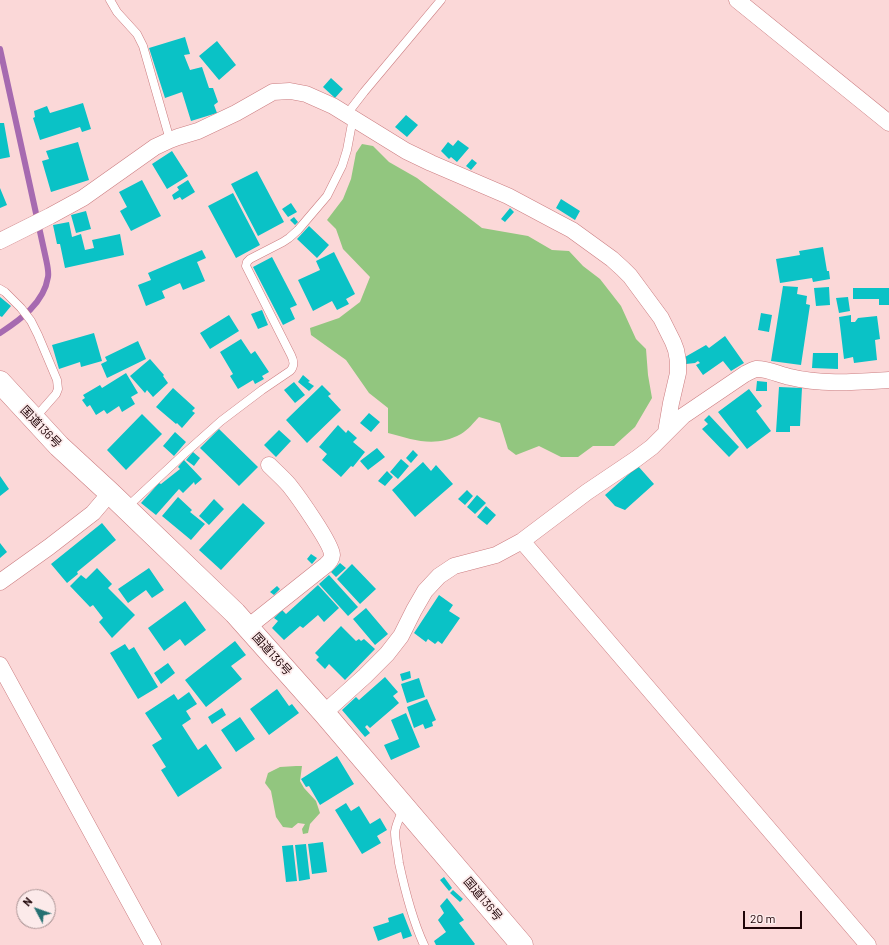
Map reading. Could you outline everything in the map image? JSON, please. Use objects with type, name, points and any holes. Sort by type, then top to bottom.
[{"type":"highway","name":"国道136号","points":[[0,382],[59,446],[110,493],[248,627],[324,713],[522,945]]},
{"type":"street","points":[[737,0],[889,123]]},
{"type":"street","points":[[0,241],[83,198],[155,147],[178,136],[198,131],[236,113],[273,92],[290,91],[306,94],[333,106],[406,151],[508,196],[572,230],[624,269],[661,318],[676,350],[678,373],[668,415],[666,432]]},
{"type":"street","points":[[324,713],[387,654],[401,636],[425,591],[439,576],[454,566],[496,555],[522,541],[587,492],[652,447],[683,416],[745,374],[752,370],[758,369],[789,377],[814,381],[850,382],[889,380]]},
{"type":"street","points":[[248,627],[326,565],[331,560],[332,554],[326,539],[296,495],[269,465]]},
{"type":"street","points":[[0,582],[49,548],[93,512],[110,493]]},
{"type":"street","points":[[522,541],[868,945]]},
{"type":"street","points":[[0,664],[153,945]]},
{"type":"lane","points":[[110,0],[117,12],[136,34],[143,46],[170,140]]},
{"type":"lane","points":[[126,509],[220,421],[293,369],[294,362],[291,355],[246,266],[247,262],[289,238],[298,230],[327,196],[342,166],[347,150],[350,116],[364,92],[441,0]]},
{"type":"lane","points":[[0,288],[31,321],[57,380],[58,388],[56,394],[48,405],[34,419]]},
{"type":"lane","points":[[404,807],[397,823],[395,834],[397,849],[405,890],[418,932],[424,945]]},
{"type":"green space","points":[[362,144],[373,146],[389,162],[417,178],[482,228],[528,236],[552,250],[569,251],[583,266],[600,279],[621,306],[636,339],[646,349],[652,398],[635,427],[614,446],[593,446],[578,457],[561,457],[539,446],[516,455],[508,449],[500,423],[479,417],[461,434],[442,441],[433,442],[416,440],[388,433],[388,408],[369,393],[346,360],[311,335],[310,328],[339,318],[360,302],[370,277],[343,249],[336,229],[327,220],[343,199],[351,179],[356,153]]},
{"type":"green space","points":[[302,766],[300,781],[304,788],[316,801],[320,813],[310,824],[308,833],[303,834],[302,829],[305,824],[298,823],[292,828],[283,827],[276,817],[271,791],[265,783],[268,773],[280,767]]},
{"type":"building","points":[[185,37],[190,54],[184,55],[190,70],[202,67],[209,88],[213,88],[218,102],[214,105],[217,113],[191,121],[182,92],[165,98],[149,48]]},
{"type":"building","points":[[217,41],[236,65],[219,80],[199,56]]},
{"type":"building","points":[[331,78],[343,89],[335,98],[323,87]]},
{"type":"building","points":[[83,103],[91,129],[82,132],[80,127],[40,140],[33,118],[35,117],[34,111],[47,106],[50,113]]},
{"type":"building","points":[[406,115],[418,125],[407,137],[395,127]]},
{"type":"building","points":[[0,123],[4,123],[10,157],[0,159]]},
{"type":"building","points":[[458,140],[469,148],[457,162],[451,157],[449,159],[441,151],[448,142],[453,146]]},
{"type":"building","points":[[78,142],[89,180],[51,192],[42,161],[49,159],[46,151]]},
{"type":"building","points":[[172,151],[188,176],[167,189],[152,164]]},
{"type":"building","points":[[472,159],[477,163],[471,170],[466,166]]},
{"type":"building","points":[[257,171],[284,222],[258,236],[231,184]]},
{"type":"building","points":[[142,180],[161,216],[131,231],[120,211],[127,207],[119,192]]},
{"type":"building","points":[[188,180],[195,192],[182,200],[180,197],[174,200],[172,195],[179,190],[177,187]]},
{"type":"building","points":[[0,188],[7,205],[0,208]]},
{"type":"building","points":[[233,193],[260,245],[236,258],[208,206]]},
{"type":"building","points":[[561,199],[580,211],[575,220],[556,208]]},
{"type":"building","points":[[291,203],[297,212],[288,217],[282,209]]},
{"type":"building","points":[[510,208],[514,212],[505,222],[501,219]]},
{"type":"building","points":[[86,211],[91,229],[76,233],[71,215]]},
{"type":"building","points":[[294,217],[298,222],[295,225],[290,220]]},
{"type":"building","points":[[69,222],[72,237],[81,234],[85,250],[94,248],[92,240],[120,234],[124,255],[65,268],[60,244],[57,244],[53,225]]},
{"type":"building","points":[[309,226],[329,245],[317,258],[297,239]]},
{"type":"building","points":[[823,247],[827,271],[829,271],[830,279],[813,282],[812,278],[780,283],[776,259],[800,255],[799,251]]},
{"type":"building","points":[[202,250],[206,258],[197,262],[205,281],[183,290],[180,283],[162,291],[165,298],[146,306],[138,285],[151,280],[148,273]]},
{"type":"building","points":[[334,252],[355,294],[346,299],[349,304],[337,310],[332,301],[313,311],[298,280],[320,270],[316,261]]},
{"type":"building","points":[[272,257],[297,305],[290,308],[295,319],[283,325],[253,267]]},
{"type":"building","points":[[783,286],[798,287],[797,294],[807,296],[806,304],[810,305],[801,365],[771,361]]},
{"type":"building","points":[[829,287],[830,305],[816,306],[814,288]]},
{"type":"building","points":[[853,288],[889,288],[889,305],[879,305],[879,299],[853,299]]},
{"type":"building","points":[[0,297],[11,306],[2,317],[0,316]]},
{"type":"building","points":[[848,297],[850,311],[839,313],[836,298]]},
{"type":"building","points":[[262,310],[268,325],[258,329],[251,314]]},
{"type":"building","points":[[761,313],[772,315],[769,332],[758,330]]},
{"type":"building","points":[[229,315],[239,331],[210,349],[200,333]]},
{"type":"building","points":[[851,315],[851,322],[855,322],[858,318],[877,316],[880,339],[875,340],[877,360],[854,363],[853,357],[844,359],[839,317]]},
{"type":"building","points":[[94,333],[102,361],[81,367],[80,362],[59,369],[52,345]]},
{"type":"building","points":[[725,336],[744,363],[731,371],[723,361],[703,375],[696,365],[700,363],[698,361],[695,363],[686,364],[685,357],[706,345],[709,348]]},
{"type":"building","points":[[241,339],[251,354],[255,351],[269,372],[262,376],[264,379],[255,384],[253,380],[238,389],[230,376],[233,374],[220,352]]},
{"type":"building","points":[[138,341],[146,359],[107,378],[101,364],[107,361],[105,357]]},
{"type":"building","points":[[813,353],[838,353],[838,369],[812,368]]},
{"type":"building","points":[[150,359],[164,375],[163,376],[168,383],[153,397],[147,390],[145,393],[130,376]]},
{"type":"building","points":[[126,373],[138,393],[131,397],[135,404],[122,412],[119,406],[107,414],[104,410],[96,415],[90,405],[87,407],[82,400],[85,398],[83,395],[100,385],[102,388]]},
{"type":"building","points":[[303,375],[310,381],[308,382],[314,386],[309,391],[298,382]]},
{"type":"building","points":[[757,381],[767,382],[767,391],[756,391]]},
{"type":"building","points":[[294,382],[305,395],[295,403],[284,390]]},
{"type":"building","points":[[322,385],[331,394],[328,396],[341,410],[307,443],[286,420]]},
{"type":"building","points":[[779,387],[802,388],[800,426],[790,426],[790,432],[776,432]]},
{"type":"building","points":[[173,388],[195,408],[192,411],[195,413],[182,428],[156,407]]},
{"type":"building","points":[[749,389],[762,406],[756,411],[771,431],[747,449],[718,412]]},
{"type":"building","points":[[369,413],[380,422],[371,432],[360,423]]},
{"type":"building","points":[[142,414],[162,434],[126,470],[107,450]]},
{"type":"building","points":[[709,415],[739,447],[729,457],[702,429],[708,424],[704,420]]},
{"type":"building","points":[[338,425],[346,433],[348,430],[357,438],[353,442],[365,452],[353,467],[351,466],[341,477],[322,460],[327,454],[319,447]]},
{"type":"building","points":[[219,429],[258,467],[239,486],[200,448]]},
{"type":"building","points":[[279,430],[291,441],[276,457],[264,445]]},
{"type":"building","points":[[175,432],[186,442],[174,456],[163,446]]},
{"type":"building","points":[[377,448],[385,457],[368,470],[360,461]]},
{"type":"building","points":[[413,450],[418,455],[411,463],[406,458]]},
{"type":"building","points":[[193,452],[200,458],[194,466],[186,460]]},
{"type":"building","points":[[401,459],[409,466],[398,479],[390,472]]},
{"type":"building","points":[[184,460],[202,479],[195,485],[194,482],[183,493],[179,489],[156,515],[141,503],[159,483],[161,484],[180,469],[178,467]]},
{"type":"building","points":[[423,462],[431,471],[436,465],[453,484],[415,517],[392,490]]},
{"type":"building","points":[[638,466],[654,484],[625,510],[615,506],[605,495]]},
{"type":"building","points":[[387,471],[393,477],[385,486],[378,481]]},
{"type":"building","points":[[0,476],[9,489],[0,496]]},
{"type":"building","points":[[467,490],[473,496],[465,505],[458,499]]},
{"type":"building","points":[[477,495],[486,503],[475,514],[467,507]]},
{"type":"building","points":[[178,497],[192,510],[190,512],[205,524],[191,540],[162,516]]},
{"type":"building","points":[[214,499],[224,509],[209,525],[199,516]]},
{"type":"building","points":[[243,503],[265,523],[221,570],[199,550]]},
{"type":"building","points":[[486,506],[496,515],[487,525],[477,517]]},
{"type":"building","points":[[102,523],[116,540],[77,572],[78,574],[67,583],[51,564]]},
{"type":"building","points":[[0,543],[7,552],[0,558]]},
{"type":"building","points":[[311,554],[317,558],[312,564],[307,559]]},
{"type":"building","points":[[340,563],[346,568],[336,577],[331,572]]},
{"type":"building","points":[[352,564],[376,589],[360,604],[337,579]]},
{"type":"building","points":[[97,568],[112,584],[108,588],[135,615],[112,638],[99,622],[103,618],[93,605],[90,607],[70,586],[81,575],[86,579]]},
{"type":"building","points":[[149,568],[164,590],[152,598],[146,590],[128,603],[118,589]]},
{"type":"building","points":[[329,575],[358,607],[348,616],[319,584]]},
{"type":"building","points":[[318,585],[339,608],[324,622],[318,615],[303,628],[300,626],[284,640],[272,628],[278,621],[274,618],[282,610],[286,614]]},
{"type":"building","points":[[277,586],[280,589],[274,595],[270,592]]},
{"type":"building","points":[[439,595],[453,605],[449,611],[460,618],[442,644],[438,641],[435,644],[428,639],[426,642],[414,633]]},
{"type":"building","points":[[185,601],[206,630],[185,646],[180,639],[164,651],[148,628]]},
{"type":"building","points":[[366,608],[388,634],[375,645],[353,619]]},
{"type":"building","points":[[341,626],[356,641],[359,639],[361,641],[364,639],[375,649],[345,680],[329,664],[325,669],[316,660],[319,657],[315,653]]},
{"type":"building","points":[[235,641],[246,655],[231,666],[242,679],[206,707],[185,680]]},
{"type":"building","points":[[125,644],[129,650],[134,647],[158,687],[138,699],[110,653]]},
{"type":"building","points":[[168,663],[175,673],[161,684],[154,673]]},
{"type":"building","points":[[410,671],[411,678],[402,681],[400,674]]},
{"type":"building","points":[[385,677],[398,692],[393,696],[399,703],[370,728],[367,725],[365,727],[370,733],[365,737],[342,710],[356,697],[359,700]]},
{"type":"building","points":[[419,678],[425,697],[407,703],[401,684]]},
{"type":"building","points":[[277,689],[289,706],[292,704],[299,713],[269,735],[250,709]]},
{"type":"building","points":[[189,692],[197,704],[186,711],[191,719],[182,725],[198,750],[206,744],[222,768],[178,797],[161,770],[166,767],[152,745],[162,739],[145,713],[174,694],[178,700]]},
{"type":"building","points":[[427,699],[436,720],[432,722],[433,726],[425,729],[423,724],[414,728],[407,707]]},
{"type":"building","points":[[222,708],[226,715],[212,724],[208,717]]},
{"type":"building","points":[[406,713],[420,747],[391,760],[384,745],[399,739],[391,720]]},
{"type":"building","points":[[240,717],[255,739],[236,752],[221,730]]},
{"type":"building","points":[[337,756],[354,784],[320,805],[309,786],[306,787],[301,779]]},
{"type":"building","points":[[346,803],[351,811],[359,806],[370,824],[380,818],[387,830],[377,836],[381,843],[362,854],[335,810]]},
{"type":"building","points":[[323,842],[327,872],[312,874],[308,844]]},
{"type":"building","points":[[306,844],[310,879],[299,881],[295,845]]},
{"type":"building","points":[[293,845],[297,881],[286,882],[282,846]]},
{"type":"building","points":[[444,877],[452,888],[449,891],[440,880]]},
{"type":"building","points":[[453,890],[463,899],[460,902],[450,893]]},
{"type":"building","points":[[447,898],[464,920],[459,923],[475,944],[474,945],[436,945],[434,941],[446,932],[438,920],[444,913],[440,906]]},
{"type":"building","points":[[403,913],[412,936],[403,939],[401,932],[378,941],[373,927],[389,922],[388,918]]},
{"type":"waterway","points":[[0,49],[48,273],[46,286],[36,303],[23,316],[0,333]]}]
